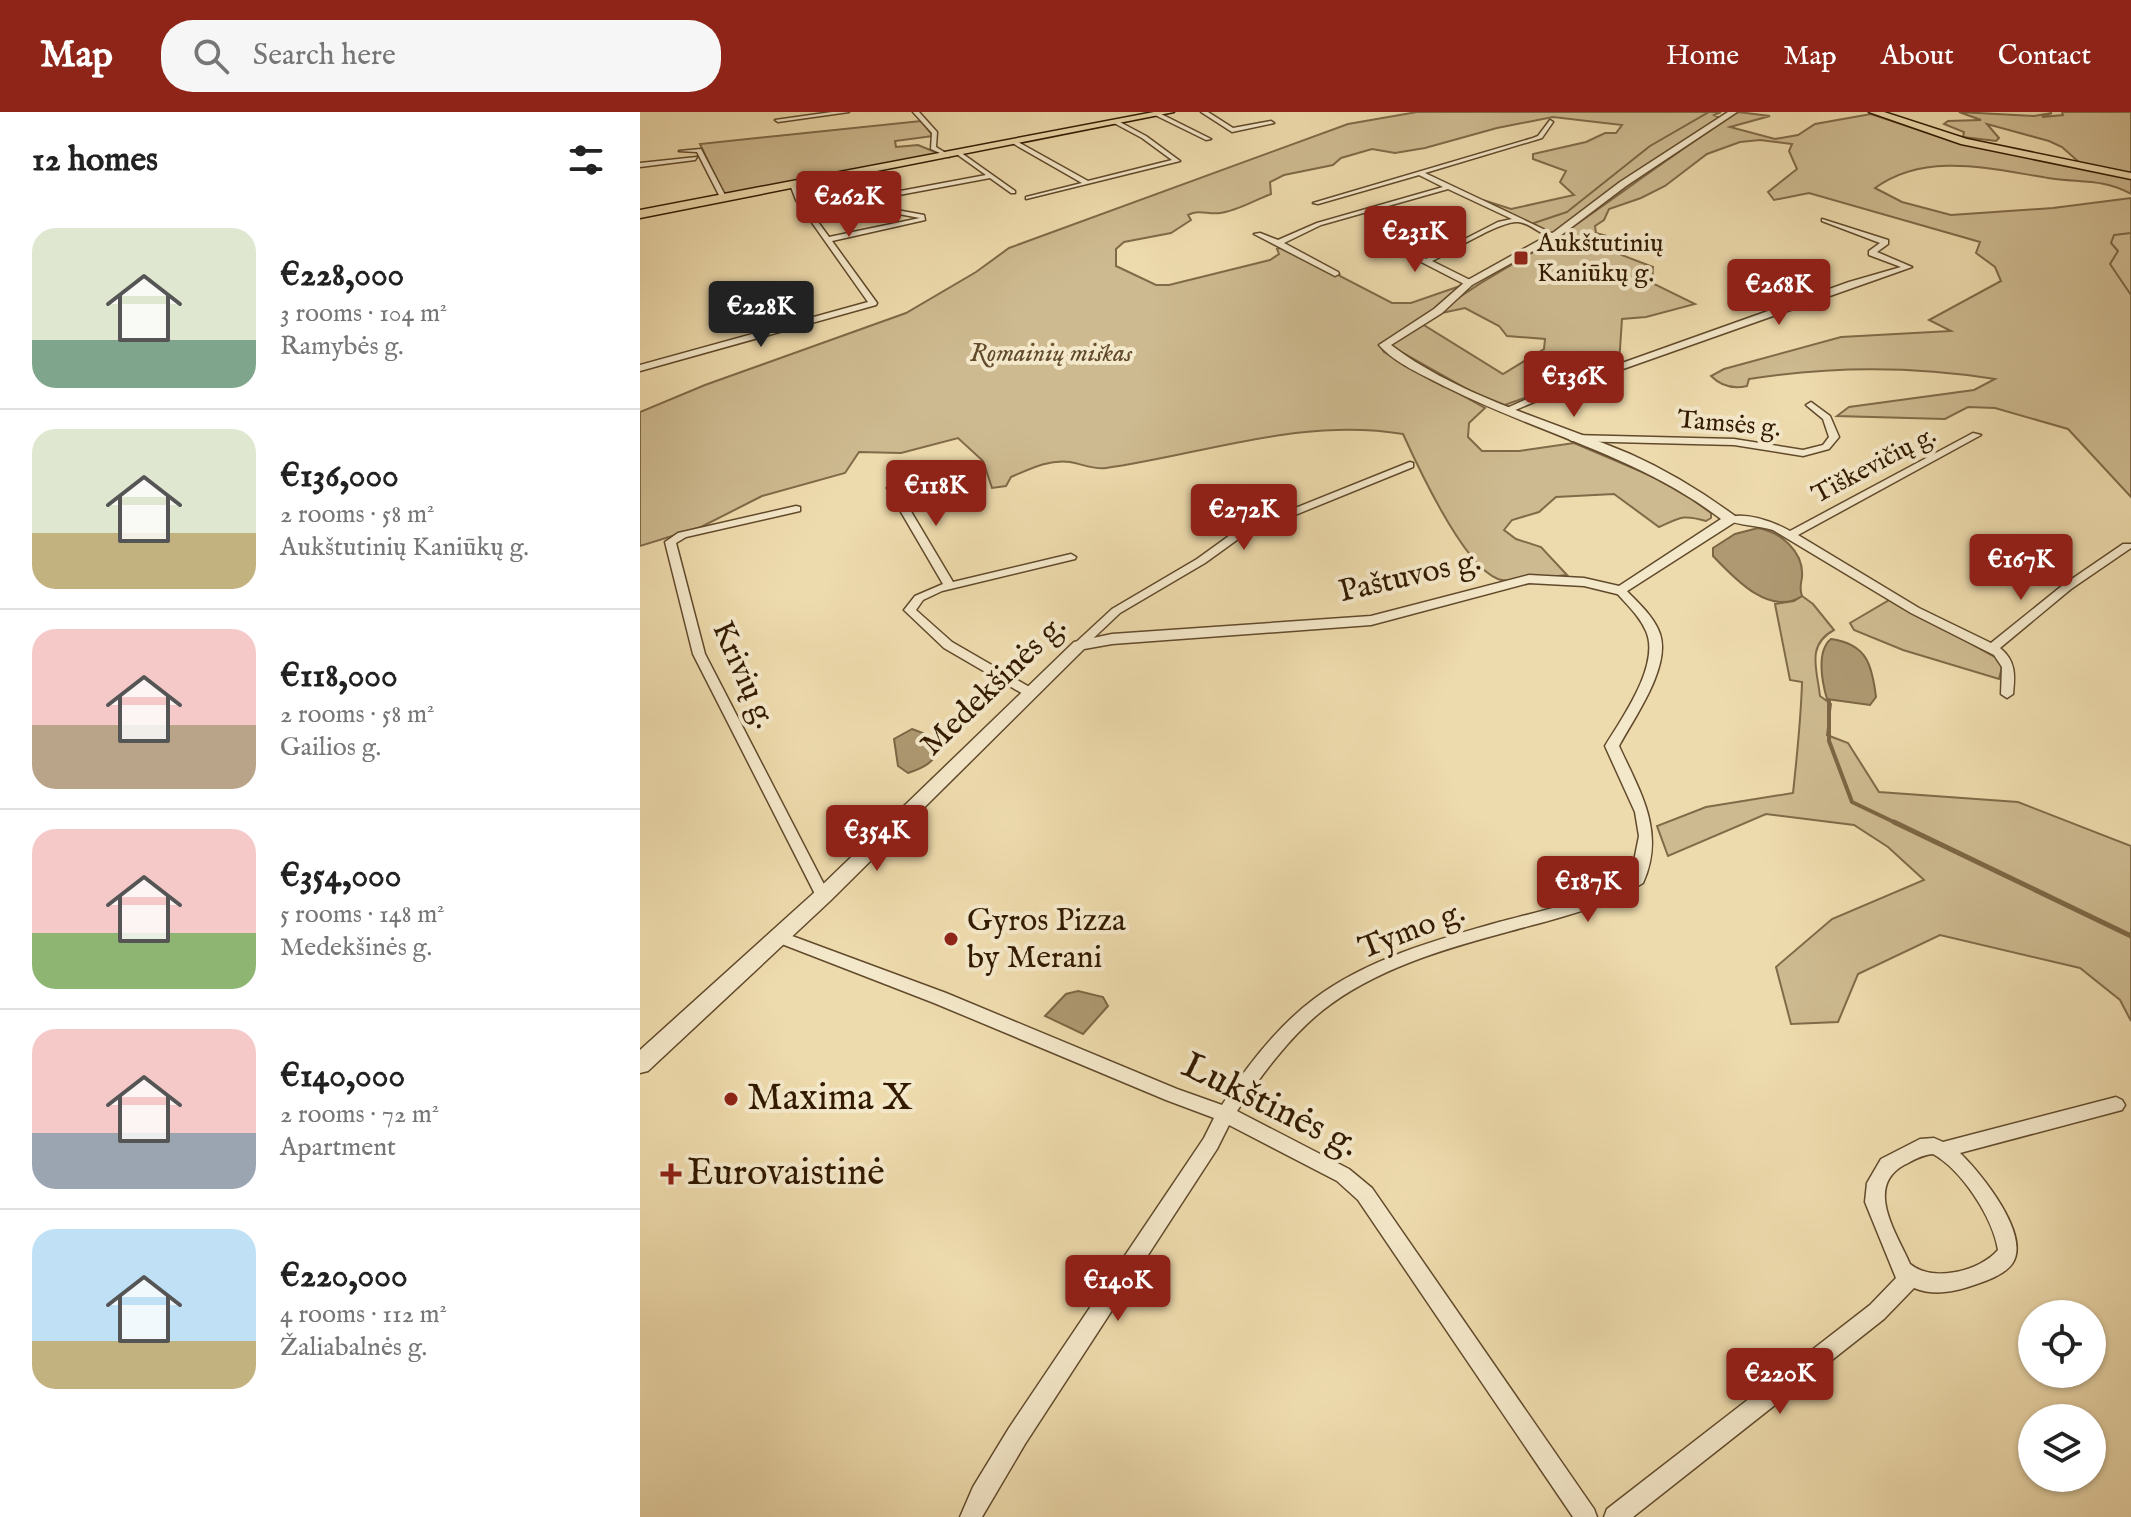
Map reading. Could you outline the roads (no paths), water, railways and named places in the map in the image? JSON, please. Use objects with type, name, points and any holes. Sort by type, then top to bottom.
[{"type":"main road","points":[[1874,112],[1965,142],[2131,176]]},
{"type":"main road","points":[[640,214],[794,187],[1163,113]]},
{"type":"street","points":[[778,120],[846,112]]},
{"type":"street","points":[[916,112],[935,133],[933,148],[947,156]]},
{"type":"street","points":[[1204,112],[1232,130],[1271,123]]},
{"type":"street","points":[[1733,112],[1623,184],[1554,236],[1469,283],[1438,311],[1384,345],[1480,402],[1667,477],[1702,497],[1730,519],[1762,521],[1792,534],[1850,573],[2006,656],[2010,663],[2007,694]]},
{"type":"street","points":[[1163,113],[1208,139]]},
{"type":"street","points":[[1028,198],[1177,161],[1144,137],[1116,122]]},
{"type":"street","points":[[1316,203],[1535,139],[1540,137],[1550,122]]},
{"type":"street","points":[[1016,143],[1087,183]]},
{"type":"street","points":[[682,151],[698,149],[724,199]]},
{"type":"street","points":[[960,154],[1013,192]]},
{"type":"street","points":[[640,165],[704,157]]},
{"type":"street","points":[[1421,174],[1554,236]]},
{"type":"street","points":[[830,239],[922,220],[922,216],[874,208],[894,194],[992,176]]},
{"type":"street","points":[[640,368],[873,303],[830,239],[799,200],[794,187]]},
{"type":"street","points":[[1278,243],[1319,224],[1448,187]]},
{"type":"street","points":[[1425,262],[1500,223],[1517,220]]},
{"type":"street","points":[[1505,411],[1540,395],[1908,267],[1872,253],[1885,242],[1824,220]]},
{"type":"street","points":[[1258,234],[1335,274]]},
{"type":"street","points":[[1371,234],[1469,283]]},
{"type":"street","name":"Tamsės g.","points":[[1572,438],[1734,442],[1803,453],[1826,447],[1834,437],[1827,418],[1811,405]]},
{"type":"street","name":"Tiškevičių g.","points":[[1792,534],[1976,435]]},
{"type":"street","name":"Medekšinės g.","points":[[640,1064],[823,896],[1029,692],[1116,611],[1201,561],[1237,535],[1410,465]]},
{"type":"street","points":[[892,488],[950,586]]},
{"type":"street","name":"Krivių g.","points":[[796,509],[682,535],[670,542],[699,654],[823,896]]},
{"type":"street","points":[[1621,591],[1730,519]]},
{"type":"street","points":[[1992,648],[2067,587],[2127,546]]},
{"type":"street","points":[[1029,692],[948,645],[910,610],[919,598],[950,586],[1071,557]]},
{"type":"street","name":"Paštuvos g.","points":[[1079,645],[1112,639],[1371,620],[1529,579],[1584,582],[1621,591]]},
{"type":"street","name":"Tymo g.","points":[[1223,1113],[1284,1037],[1327,998],[1399,960],[1572,909],[1616,894],[1638,879],[1646,836],[1642,812],[1612,746],[1653,667],[1656,641],[1646,620],[1621,591]]},
{"type":"street","name":"Lukštinės g.","points":[[779,937],[924,991],[1172,1095],[1223,1113],[1343,1175],[1365,1194],[1586,1517]]},
{"type":"street","points":[[1945,1149],[1967,1172],[1994,1212],[2008,1250],[2004,1261],[1991,1269],[1940,1283],[1910,1278],[1897,1262],[1874,1202],[1876,1183],[1887,1165],[1920,1147],[1945,1149],[2116,1105]]},
{"type":"street","points":[[971,1517],[1017,1436],[1211,1143],[1223,1113]]},
{"type":"street","points":[[1615,1517],[1877,1312],[1910,1278]]},
{"type":"waterway","points":[[1534,223],[1567,212],[1650,146],[1709,112]]},
{"type":"waterway","points":[[2131,233],[2114,235],[2111,243],[2118,251],[2110,264],[2131,295]]},
{"type":"waterway","points":[[1829,701],[1829,741],[1852,802],[1898,824]]},
{"type":"waterway","points":[[1894,822],[2131,936]]},
{"type":"place","name":"Aukštutinių Kaniūkų g.","points":[[1521,258]]},
{"type":"place","name":"Gyros Pizza by Merani","points":[[951,939]]},
{"type":"place","name":"Maxima X","points":[[731,1099]]},
{"type":"place","name":"Eurovaistinė","points":[[671,1174]]},
{"type":"park label","name":"Romainių miškas","points":[[1051,353]]}]
